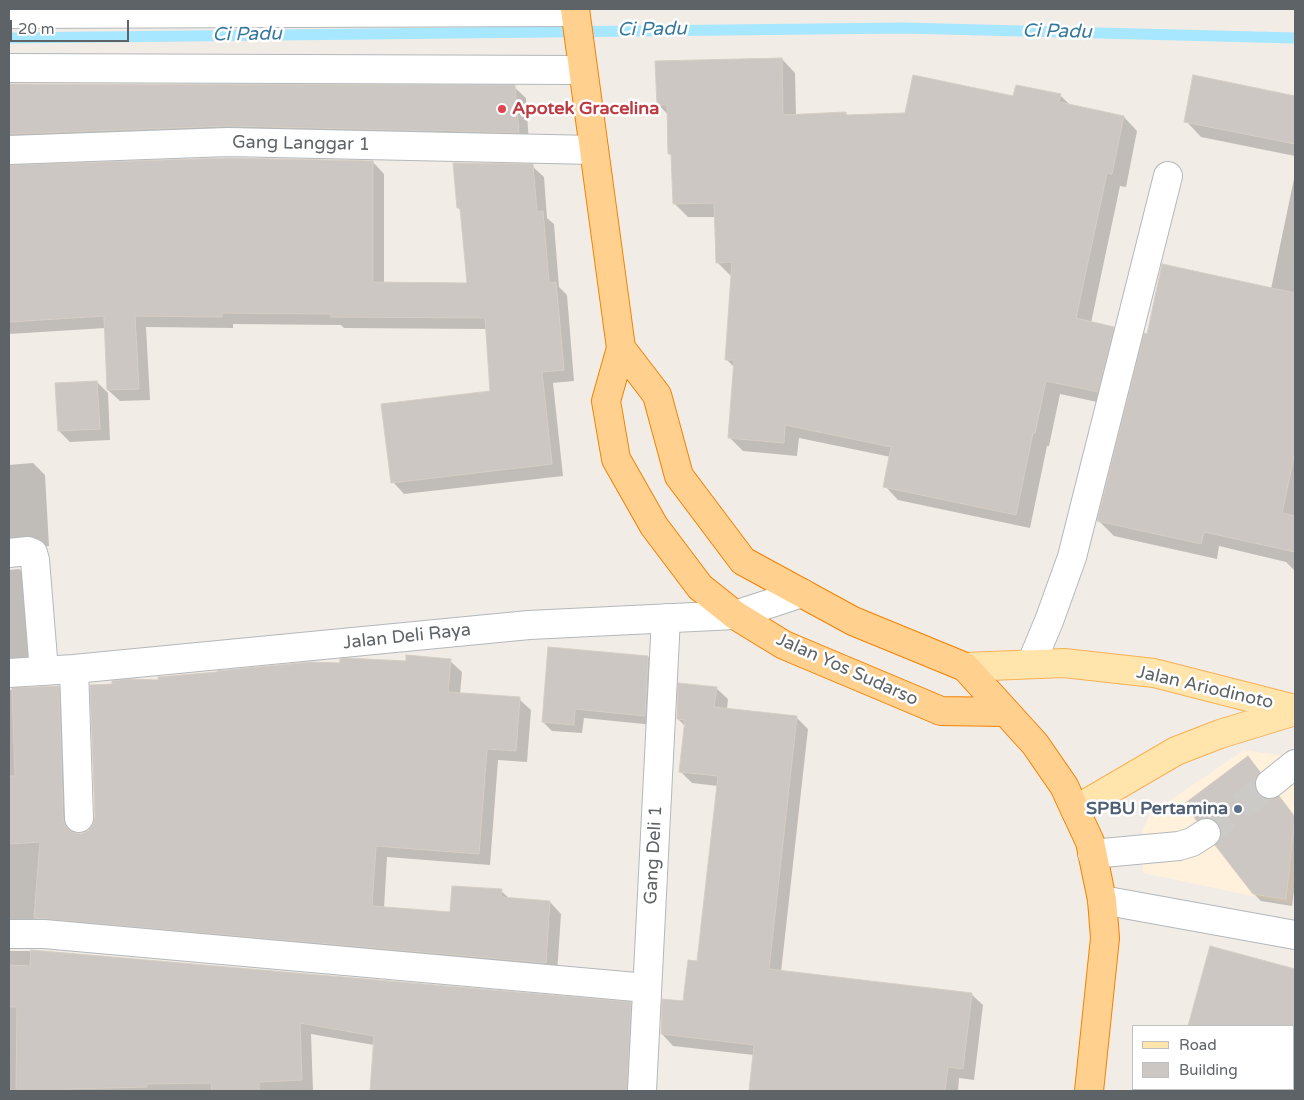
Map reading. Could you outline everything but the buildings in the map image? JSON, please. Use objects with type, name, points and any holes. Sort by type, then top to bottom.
[{"type":"highway","name":"Jalan Yos Sudarso","points":[[575,10],[621,348],[606,401],[616,459],[654,526],[700,587],[735,615],[784,645],[941,711],[1005,712]]},
{"type":"highway","name":"Jalan Yos Sudarso","points":[[621,348],[657,395],[679,476],[743,561],[853,621],[965,667],[1035,744],[1064,786],[1090,842],[1102,900],[1105,938],[1089,1091]]},
{"type":"main road","name":"Jalan Ariodinoto","points":[[965,667],[1064,663],[1154,673],[1295,710]]},
{"type":"main road","name":"Jalan Ariodinoto","points":[[1075,810],[1176,752],[1220,734],[1295,710]]},
{"type":"street","points":[[9,14],[575,10]]},
{"type":"street","points":[[9,68],[582,70]]},
{"type":"street","name":"Gang Langgar 1","points":[[9,150],[228,142],[594,150]]},
{"type":"street","points":[[1031,664],[1072,557],[1168,176]]},
{"type":"street","points":[[9,553],[28,551],[33,553],[44,671]]},
{"type":"street","name":"Jalan Deli Raya","points":[[9,673],[74,669],[529,625],[735,615],[802,593]]},
{"type":"street","name":"Gang Deli 1","points":[[642,1091],[666,618]]},
{"type":"street","points":[[74,669],[79,818]]},
{"type":"street","points":[[1270,784],[1295,764]]},
{"type":"street","points":[[1092,854],[1179,846],[1192,842],[1206,833]]},
{"type":"street","points":[[1102,900],[1295,935]]},
{"type":"street","points":[[9,934],[44,934],[647,988]]},
{"type":"shaded area","points":[[1244,750],[1285,756],[1295,761],[1295,874],[1291,904],[1143,873],[1143,830],[1150,814]]},
{"type":"waterway","name":"Ci Padu","points":[[9,38],[904,28],[1295,38]]},
{"type":"tunnel","points":[[1206,833],[1270,784]]},
{"type":"place","name":"Apotek Gracelina","points":[[502,109]]},
{"type":"place","name":"SPBU Pertamina","points":[[1238,809]]}]
